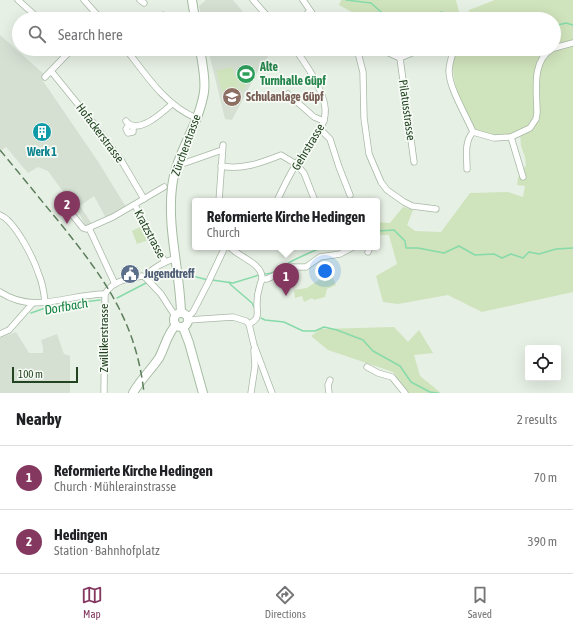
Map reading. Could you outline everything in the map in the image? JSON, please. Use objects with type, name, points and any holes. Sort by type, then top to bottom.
[{"type":"main road","points":[[192,0],[194,12]]},
{"type":"main road","name":"Zürcherstrasse","points":[[199,56],[204,89],[196,118],[173,180],[171,199],[175,259],[182,320],[203,393]]},
{"type":"main road","points":[[133,393],[142,378],[158,358],[171,331],[182,320]]},
{"type":"street","points":[[18,0],[31,12]]},
{"type":"street","points":[[84,0],[95,12]]},
{"type":"street","points":[[253,0],[264,12]]},
{"type":"street","points":[[303,0],[310,11]]},
{"type":"street","points":[[561,46],[573,43]]},
{"type":"street","points":[[45,77],[63,56]]},
{"type":"street","points":[[132,56],[172,104],[184,113],[196,118]]},
{"type":"street","name":"Gehrstrasse","points":[[279,198],[296,164],[324,121],[325,111],[323,98],[311,73],[300,56]]},
{"type":"street","points":[[359,56],[363,72],[364,118],[368,148],[373,165],[381,182],[387,190],[412,206],[436,209]]},
{"type":"street","points":[[396,56],[400,58],[405,56]]},
{"type":"street","points":[[452,56],[449,69],[450,78],[473,132],[494,138],[511,137],[530,128],[536,119],[538,66],[544,56]]},
{"type":"street","name":"Pilatusstrasse","points":[[400,58],[414,162]]},
{"type":"street","name":"Hofackerstrasse","points":[[51,71],[121,160],[144,199]]},
{"type":"street","points":[[288,94],[314,117],[324,121]]},
{"type":"street","points":[[130,124],[152,120],[172,104]]},
{"type":"street","points":[[320,129],[330,139],[350,195]]},
{"type":"street","points":[[467,168],[467,144],[473,132]]},
{"type":"street","points":[[511,137],[523,178]]},
{"type":"street","points":[[179,161],[185,163],[221,147],[219,198]]},
{"type":"street","points":[[221,166],[238,168],[266,161],[280,155],[296,164],[304,173],[314,198]]},
{"type":"street","points":[[70,212],[83,228],[86,229],[135,205],[164,187]]},
{"type":"street","name":"Kratzstrasse","points":[[135,205],[152,240],[165,262]]},
{"type":"street","points":[[0,215],[12,224],[36,267],[41,281],[45,302]]},
{"type":"street","points":[[89,228],[115,284]]},
{"type":"street","points":[[182,320],[193,312],[224,250]]},
{"type":"street","points":[[232,250],[253,263],[259,271],[262,279],[257,295],[258,315],[256,320],[249,324]]},
{"type":"street","points":[[262,279],[267,279],[291,267],[306,267],[320,257],[340,254],[347,250]]},
{"type":"street","name":"Zwillikerstrasse","points":[[104,393],[104,294],[115,284],[142,276],[145,277],[165,262],[175,259]]},
{"type":"street","points":[[145,277],[182,320]]},
{"type":"street","points":[[0,292],[10,298],[32,304],[104,294]]},
{"type":"street","points":[[0,334],[9,330],[32,304]]},
{"type":"street","points":[[182,320],[233,317],[246,321],[249,324],[254,345],[272,393]]},
{"type":"street","points":[[252,393],[255,366],[254,345]]},
{"type":"street","points":[[367,368],[392,377],[405,393]]},
{"type":"street","points":[[329,393],[328,385],[330,380]]},
{"type":"shaded area","points":[[206,0],[233,0],[243,12],[200,12],[199,6]]},
{"type":"shaded area","points":[[0,35],[12,46],[12,56],[24,56],[45,75],[43,81],[99,163],[126,207],[106,218],[94,196],[80,206],[92,224],[86,227],[80,215],[48,171],[38,167],[28,173],[6,147],[0,151]]},
{"type":"shaded area","name":"Schulanlage Güpf","points":[[210,56],[268,56],[255,76],[232,120],[225,119]]},
{"type":"shaded area","points":[[16,332],[29,353],[43,353],[41,340],[57,334],[64,354],[70,356],[70,393],[0,393],[0,338]]},
{"type":"green space","points":[[341,0],[456,0],[459,12],[352,12],[339,5]]},
{"type":"green space","points":[[495,0],[573,0],[573,292],[482,312],[448,295],[398,304],[383,302],[376,276],[397,264],[389,235],[380,235],[380,222],[390,223],[403,207],[413,210],[407,225],[415,231],[441,232],[470,193],[508,192],[523,197],[525,186],[517,185],[518,178],[526,165],[521,146],[520,133],[497,136],[475,131],[457,90],[453,73],[454,56],[561,56],[561,12],[469,12],[469,10]]},
{"type":"green space","points":[[232,67],[235,76],[246,86],[242,91],[236,78],[241,97],[230,100],[231,106],[228,107],[216,71]]},
{"type":"green space","points":[[144,225],[151,239],[137,244],[132,231]]},
{"type":"green space","points":[[328,274],[333,278],[336,285],[327,289],[325,297],[314,300],[312,298],[304,302],[302,296],[295,298],[294,290],[307,288]]},
{"type":"green space","points":[[394,327],[408,342],[419,330],[433,353],[414,355],[420,376],[441,393],[408,393],[393,372],[328,350],[311,336],[321,329]]},
{"type":"waterway","points":[[346,0],[371,3],[381,12]]},
{"type":"waterway","points":[[561,24],[566,23],[573,25]]},
{"type":"waterway","points":[[380,231],[394,230],[405,241],[406,248],[418,248],[444,253],[459,246],[475,255],[494,254],[502,258],[511,254],[523,258],[529,252],[539,254],[556,249],[573,248]]},
{"type":"waterway","points":[[264,274],[275,272],[290,262],[317,250]]},
{"type":"waterway","name":"Dorfbach","points":[[154,281],[172,273]]},
{"type":"waterway","name":"Dorfbach","points":[[181,273],[208,280]]},
{"type":"waterway","points":[[212,280],[233,283],[259,275]]},
{"type":"waterway","name":"Dorfbach","points":[[117,298],[148,282]]},
{"type":"waterway","points":[[229,282],[252,303],[254,307]]},
{"type":"waterway","name":"Dorfbach","points":[[31,313],[51,306],[100,300]]},
{"type":"waterway","points":[[261,318],[265,320],[284,322],[303,331],[315,331],[324,327],[337,330],[363,340],[373,351],[400,366],[411,382],[430,392],[438,393]]},
{"type":"railway","points":[[0,150],[76,243],[104,282],[116,302],[126,322],[134,344],[140,367],[144,393]]},
{"type":"place","name":"Alte Turnhalle Güpf","points":[[246,74]]},
{"type":"place","name":"Schulanlage Güpf","points":[[232,97]]},
{"type":"place","name":"Werk 1","points":[[42,132]]},
{"type":"place","name":"Hedingen","points":[[67,224]]},
{"type":"place","name":"Jugendtreff","points":[[130,274]]},
{"type":"place","name":"Reformierte Kirche Hedingen","points":[[286,296]]}]
